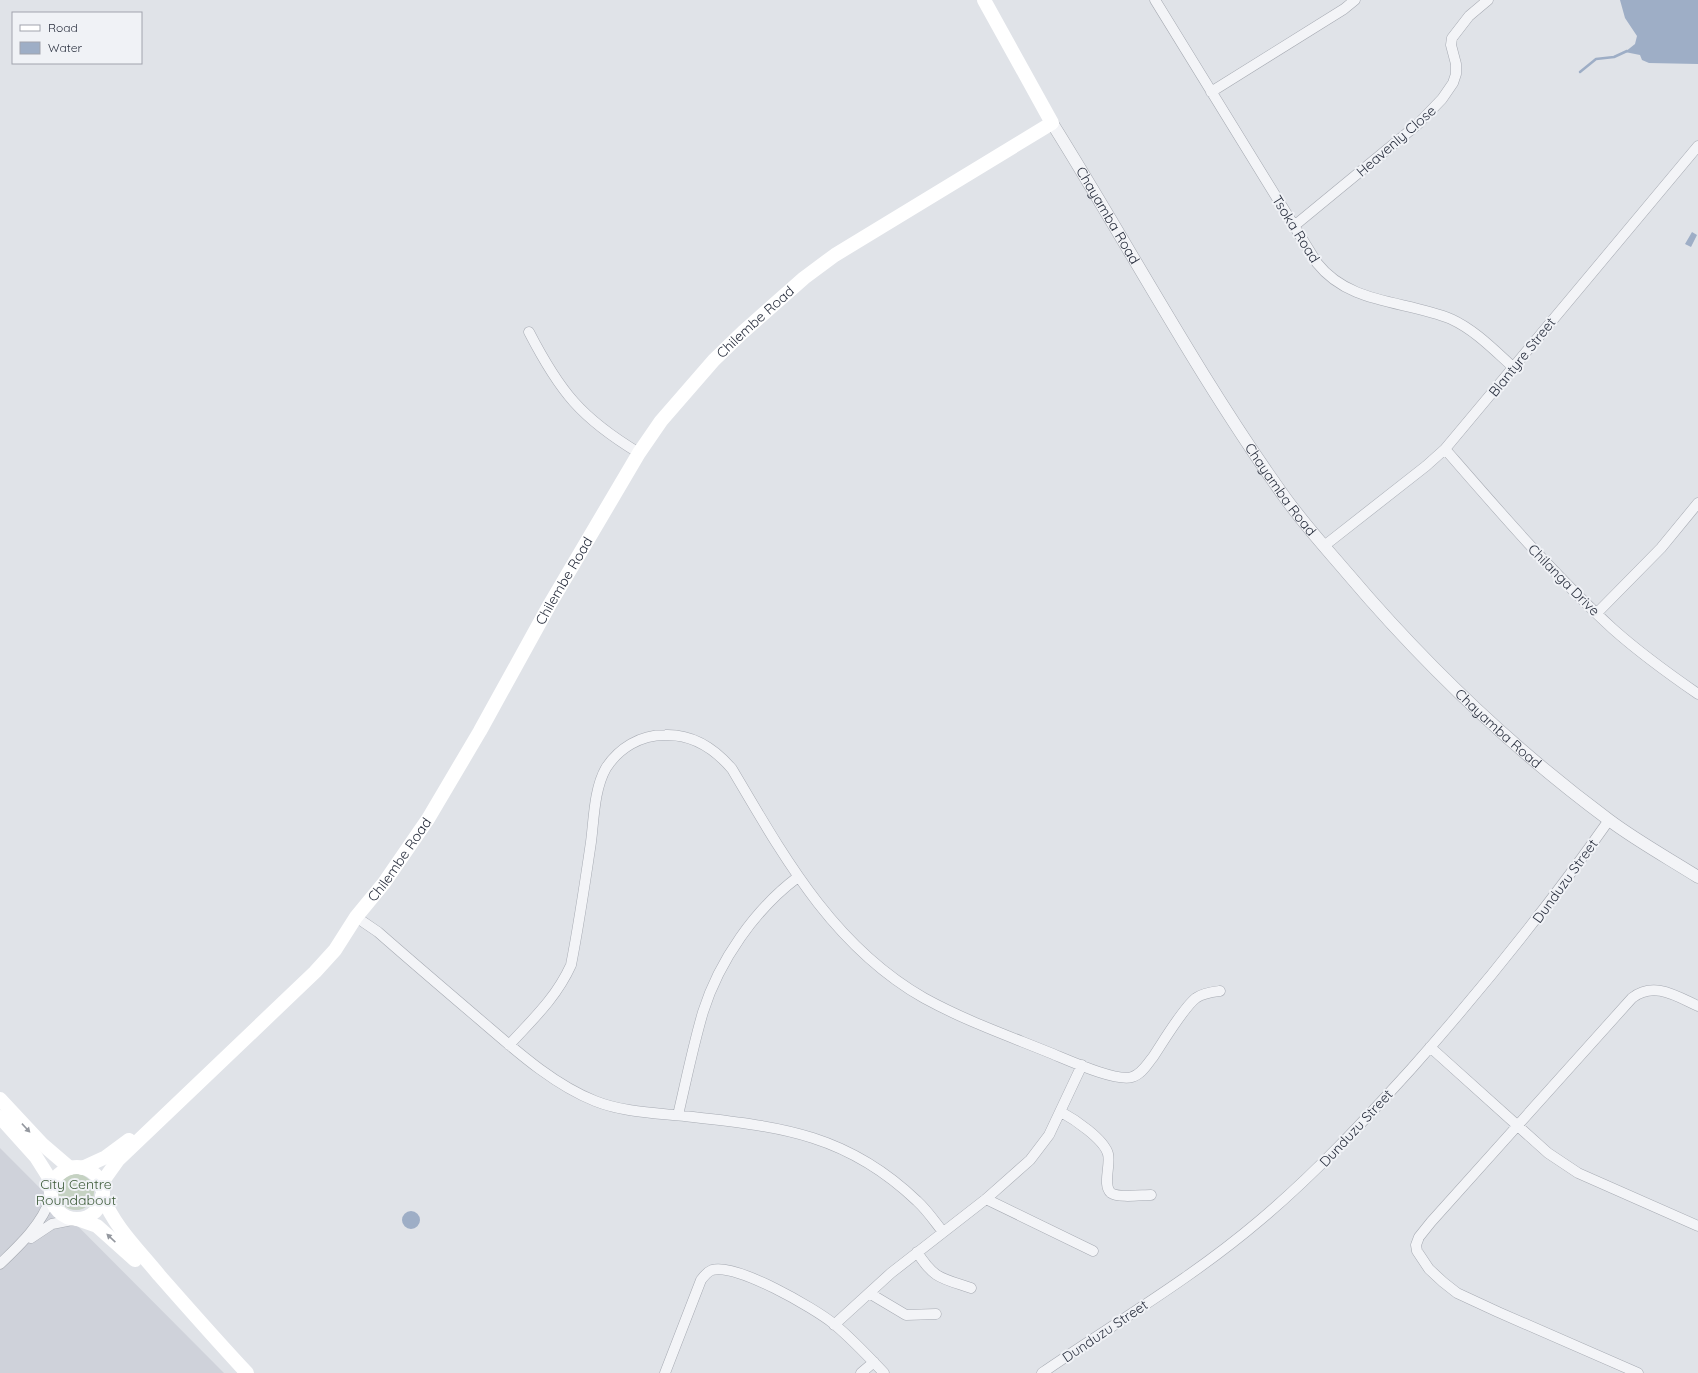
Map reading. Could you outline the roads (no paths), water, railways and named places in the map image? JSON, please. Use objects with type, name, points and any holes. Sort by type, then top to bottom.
[{"type":"main road","name":"Chayamba Road","points":[[984,0],[1052,123]]},
{"type":"main road","name":"Chilembe Road","points":[[158,1120],[298,989],[334,950],[356,917],[376,893],[428,819],[480,731],[550,604],[639,453],[661,421],[714,360],[804,278],[835,255],[870,232],[1052,123]]},
{"type":"main road","points":[[0,1099],[42,1144],[76,1168],[94,1174],[98,1178],[102,1193],[119,1228],[181,1302],[247,1373]]},
{"type":"main road","points":[[0,1118],[36,1157],[52,1190],[56,1208],[60,1213],[65,1216],[88,1221],[107,1234],[167,1291],[181,1302]]},
{"type":"main road","points":[[52,1190],[59,1174],[106,1157],[158,1120]]},
{"type":"main road","points":[[77,1219],[84,1218],[94,1212],[101,1202],[103,1181],[109,1171],[139,1142],[158,1120]]},
{"type":"street","name":"Tsoka Road","points":[[1155,0],[1317,263],[1334,281],[1360,294],[1452,320],[1478,336],[1514,368]]},
{"type":"street","points":[[1211,92],[1344,9],[1355,0]]},
{"type":"street","name":"Heavenly Close","points":[[1294,226],[1418,124],[1442,99],[1453,83],[1456,74],[1454,55],[1451,45],[1452,38],[1469,16],[1488,0]]},
{"type":"street","name":"Chayamba Road","points":[[1052,123],[1100,199],[1160,302],[1257,457],[1294,510],[1386,619],[1458,692],[1537,764],[1609,820],[1698,877]]},
{"type":"street","name":"Blantyre Street","points":[[1324,546],[1426,466],[1445,449],[1698,146]]},
{"type":"street","points":[[529,332],[559,385],[575,406],[617,440],[639,453]]},
{"type":"street","name":"Chilanga Drive","points":[[1445,449],[1517,532],[1597,613],[1629,643],[1660,668],[1698,694]]},
{"type":"street","points":[[1597,613],[1661,548],[1698,503]]},
{"type":"street","points":[[509,1045],[554,997],[563,984],[571,965],[601,781],[612,760],[630,744],[642,739],[673,734],[693,739],[712,749],[732,769],[798,878],[843,934],[867,956],[923,997],[956,1014],[999,1033],[1082,1065],[1121,1078],[1131,1077],[1139,1073],[1196,998],[1210,992],[1220,991]]},
{"type":"street","name":"Dunduzu Street","points":[[1042,1373],[1057,1369],[1258,1223],[1321,1166],[1358,1128],[1430,1047],[1518,944],[1569,878],[1609,820]]},
{"type":"street","points":[[678,1115],[704,1011],[722,969],[756,915],[778,892],[798,878]]},
{"type":"street","points":[[356,917],[378,932],[509,1045],[563,1084],[595,1101],[627,1110],[748,1123],[787,1130],[822,1140],[873,1166],[918,1201],[943,1232]]},
{"type":"street","points":[[1638,1373],[1457,1292],[1429,1269],[1417,1251],[1416,1245],[1419,1237],[1431,1222],[1626,1003],[1644,990],[1659,990],[1698,1006]]},
{"type":"street","points":[[1430,1047],[1548,1153],[1578,1173],[1698,1226]]},
{"type":"street","points":[[834,1325],[917,1252],[986,1199],[1030,1160],[1049,1135],[1082,1065]]},
{"type":"street","points":[[1060,1112],[1076,1121],[1106,1148],[1109,1155],[1107,1187],[1111,1193],[1117,1196],[1151,1195]]},
{"type":"street","points":[[13,1252],[41,1219],[52,1190]]},
{"type":"street","points":[[986,1199],[1093,1251]]},
{"type":"street","points":[[0,1264],[13,1252],[48,1226],[77,1219]]},
{"type":"street","points":[[917,1252],[933,1274],[940,1278],[970,1288]]},
{"type":"street","points":[[665,1373],[701,1280],[708,1272],[712,1270],[726,1270],[772,1287],[813,1309],[834,1325],[884,1373]]},
{"type":"street","points":[[869,1293],[906,1315],[936,1314]]},
{"type":"street","points":[[861,1373],[874,1362]]},
{"type":"water","points":[[1620,0],[1698,0],[1698,64],[1649,63],[1642,60],[1640,55],[1625,52],[1635,44],[1637,36],[1625,18]]},
{"type":"water","points":[[1692,232],[1697,235],[1691,247],[1685,244]]},
{"type":"water","points":[[407,1211],[415,1211],[420,1216],[418,1227],[415,1229],[407,1229],[402,1224],[402,1216]]},
{"type":"waterway","points":[[1580,72],[1596,59],[1614,57],[1627,51]]},
{"type":"park label","name":"City Centre Roundabout","points":[[76,1192]]}]
